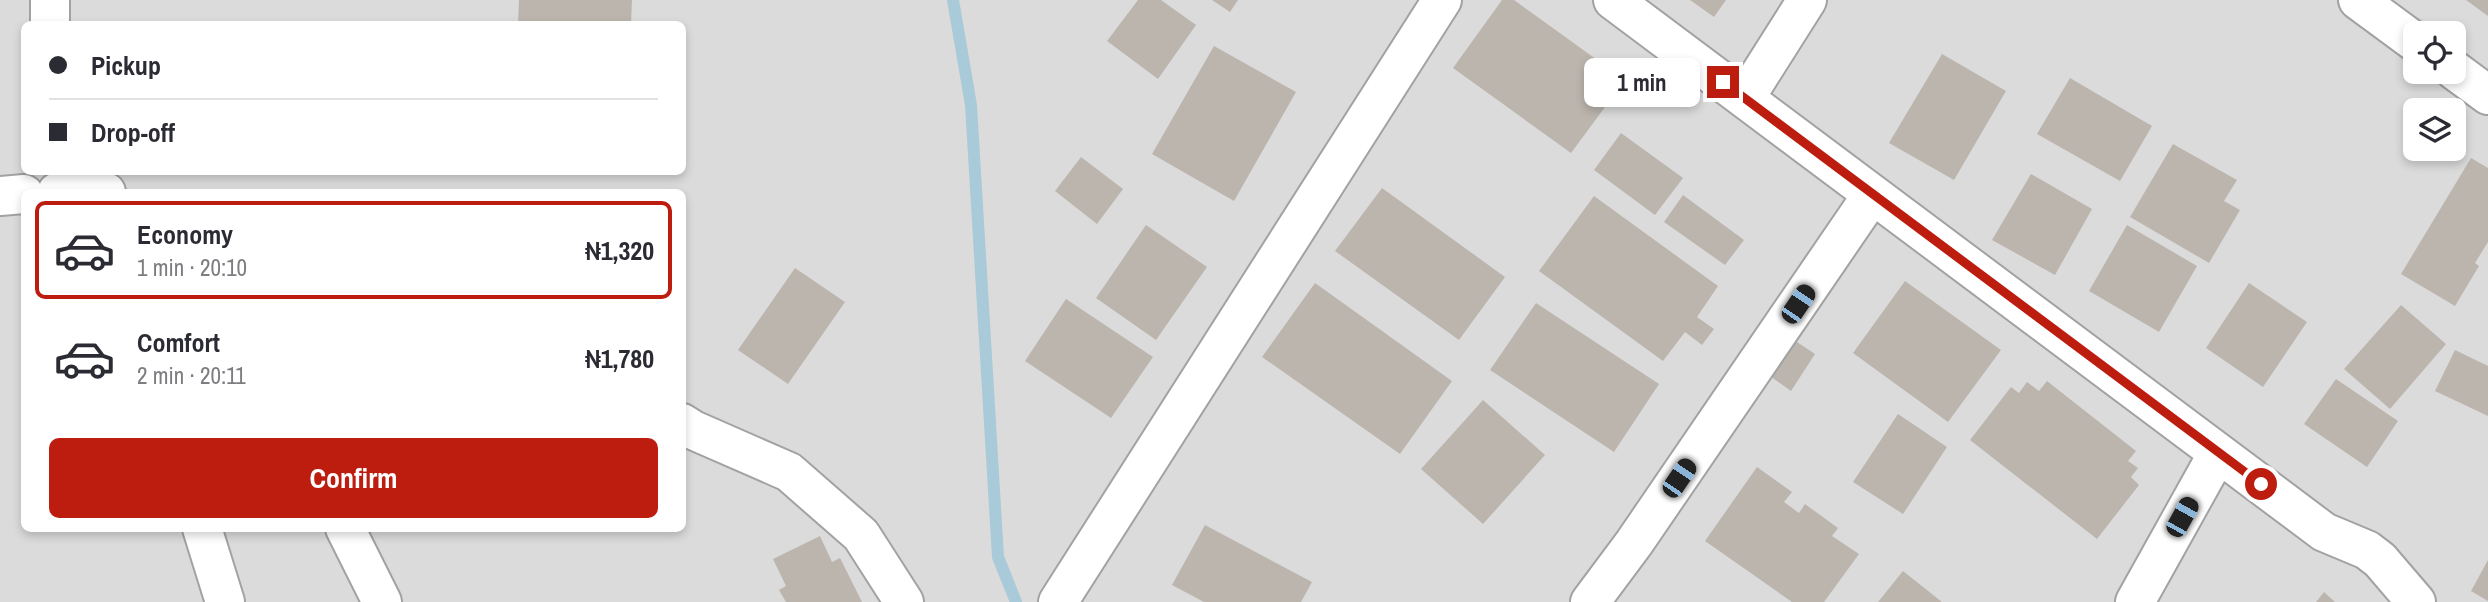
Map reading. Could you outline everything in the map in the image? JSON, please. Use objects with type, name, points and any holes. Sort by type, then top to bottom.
[{"type":"street","points":[[50,0],[50,21]]},
{"type":"street","points":[[1058,602],[1442,0]]},
{"type":"street","points":[[1613,0],[2324,532],[2367,551],[2380,560],[2416,602]]},
{"type":"street","points":[[1745,98],[1807,0]]},
{"type":"street","points":[[2358,0],[2403,33]]},
{"type":"street","points":[[2466,79],[2488,95]]},
{"type":"street","points":[[0,196],[21,194]]},
{"type":"street","points":[[1590,602],[1634,543],[1872,195]]},
{"type":"street","points":[[686,426],[789,472],[861,534],[904,602]]},
{"type":"street","points":[[2135,602],[2218,453]]},
{"type":"street","points":[[203,532],[225,602]]},
{"type":"street","points":[[347,532],[382,602]]},
{"type":"shaded area","points":[[0,0],[2488,0],[2488,602],[0,602]]},
{"type":"building","points":[[519,0],[632,0],[631,21],[518,21]]},
{"type":"building","points":[[1138,0],[1161,0],[1196,25],[1158,79],[1107,41]]},
{"type":"building","points":[[1212,0],[1238,0],[1230,12]]},
{"type":"building","points":[[1502,0],[1514,0],[1625,80],[1571,153],[1453,68]]},
{"type":"building","points":[[1690,0],[1726,0],[1714,17]]},
{"type":"building","points":[[2466,0],[2488,0],[2488,16]]},
{"type":"building","points":[[1214,46],[1296,92],[1234,201],[1152,154]]},
{"type":"building","points":[[1942,54],[2006,91],[1954,180],[1889,143]]},
{"type":"building","points":[[2070,78],[2152,126],[2120,181],[2037,134]]},
{"type":"building","points":[[1621,133],[1683,178],[1655,215],[1594,170]]},
{"type":"building","points":[[2173,144],[2237,180],[2224,201],[2240,210],[2209,263],[2130,217]]},
{"type":"building","points":[[1081,157],[1123,189],[1097,224],[1055,191]]},
{"type":"building","points":[[2471,158],[2488,168],[2488,242],[2475,263],[2479,266],[2455,306],[2401,274]]},
{"type":"building","points":[[2031,174],[2092,209],[2055,275],[1992,240]]},
{"type":"building","points":[[1382,188],[1505,277],[1459,340],[1335,251]]},
{"type":"building","points":[[1683,195],[1744,240],[1725,265],[1664,222]]},
{"type":"building","points":[[1594,196],[1718,286],[1697,317],[1714,329],[1702,345],[1685,332],[1663,361],[1539,271]]},
{"type":"building","points":[[1146,225],[1207,267],[1156,340],[1096,298]]},
{"type":"building","points":[[2127,225],[2197,266],[2159,332],[2089,291]]},
{"type":"building","points":[[795,268],[845,302],[788,384],[738,350]]},
{"type":"building","points":[[1905,281],[2001,350],[1948,422],[1853,353]]},
{"type":"building","points":[[1315,283],[1452,381],[1400,454],[1262,357]]},
{"type":"building","points":[[2249,283],[2307,322],[2263,387],[2206,348]]},
{"type":"building","points":[[1066,299],[1153,357],[1111,418],[1025,361]]},
{"type":"building","points":[[1536,303],[1659,384],[1614,452],[1490,370]]},
{"type":"building","points":[[2401,305],[2446,344],[2390,409],[2344,369]]},
{"type":"building","points":[[1794,340],[1815,354],[1791,391],[1770,376]]},
{"type":"building","points":[[2455,350],[2488,366],[2488,416],[2435,391]]},
{"type":"building","points":[[2336,379],[2398,421],[2367,467],[2304,424]]},
{"type":"building","points":[[2047,381],[2136,451],[2128,461],[2138,468],[2131,477],[2139,485],[2097,539],[1970,440],[2011,387],[2019,393],[2027,382],[2039,391]]},
{"type":"building","points":[[1483,400],[1545,455],[1483,524],[1421,469]]},
{"type":"building","points":[[1898,414],[1947,447],[1903,514],[1853,482]]},
{"type":"building","points":[[1757,467],[1792,492],[1784,502],[1799,513],[1805,504],[1838,528],[1832,536],[1859,554],[1824,602],[1792,602],[1705,541]]},
{"type":"building","points":[[1205,525],[1312,582],[1301,602],[1204,602],[1172,585]]},
{"type":"building","points":[[820,536],[832,562],[840,558],[862,602],[786,602],[779,590],[786,586],[773,559]]},
{"type":"building","points":[[2488,560],[2488,601],[2471,591]]},
{"type":"building","points":[[1903,571],[1942,602],[1878,602]]},
{"type":"building","points":[[2324,592],[2335,602],[2316,602]]},
{"type":"waterway","points":[[953,0],[971,105],[998,557],[1016,602]]},
{"type":"route","points":[[1723,82],[2261,484]]}]
